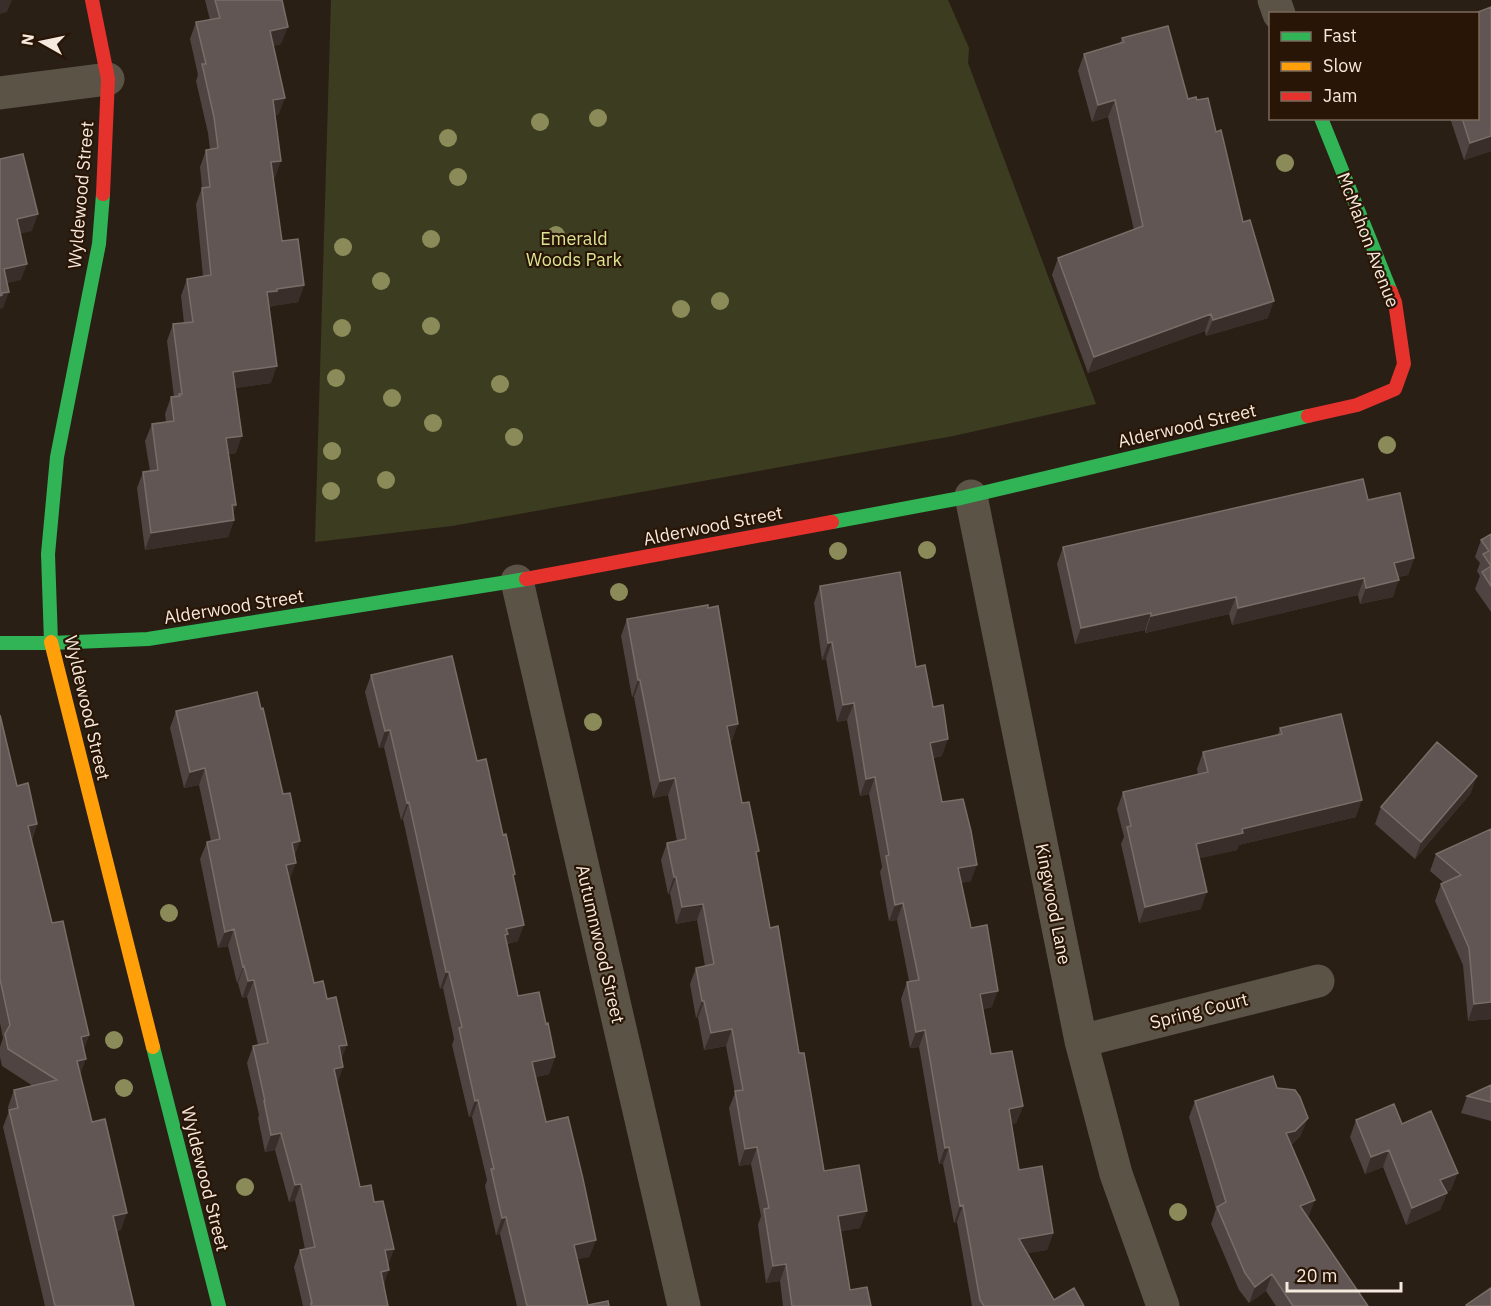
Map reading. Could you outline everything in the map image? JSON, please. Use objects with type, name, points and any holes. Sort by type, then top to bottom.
[{"type":"street","name":"Wyldewood Street","points":[[92,0],[108,79],[105,176],[99,244],[57,457],[48,554],[51,643],[219,1306]]},
{"type":"street","points":[[0,93],[108,79]]},
{"type":"street","name":"McMahon Avenue","points":[[1322,120],[1395,302],[1404,364]]},
{"type":"street","name":"Alderwood Street","points":[[0,643],[148,639],[517,581],[971,496],[1357,405],[1395,389],[1404,364]]},
{"type":"street","name":"Kingwood Lane","points":[[971,496],[1081,1041],[1116,1174],[1163,1306]]},
{"type":"street","name":"Autumnwood Street","points":[[517,581],[684,1306]]},
{"type":"street","name":"Spring Court","points":[[1081,1041],[1318,981]]},
{"type":"green space","name":"Emerald Woods Park","points":[[331,0],[948,0],[969,48],[968,63],[1096,404],[953,436],[452,526],[315,542]]},
{"type":"building","points":[[215,0],[282,0],[288,27],[270,31],[285,98],[273,100],[281,161],[271,162],[282,241],[298,239],[304,285],[267,292],[277,366],[233,372],[242,436],[226,438],[236,505],[232,505],[234,520],[151,533],[143,472],[158,470],[152,424],[174,421],[171,397],[182,394],[173,324],[193,322],[187,279],[211,275],[202,188],[210,187],[206,150],[218,148],[214,117],[202,64],[206,64],[196,22],[220,18]]},
{"type":"building","points":[[1491,7],[1491,136],[1470,143],[1463,120],[1479,120],[1478,12]]},
{"type":"building","points":[[1168,26],[1188,99],[1208,98],[1216,132],[1221,130],[1243,222],[1250,220],[1274,301],[1213,320],[1211,314],[1094,357],[1058,258],[1143,226],[1115,100],[1098,105],[1084,54],[1124,42],[1122,38]]},
{"type":"building","points":[[23,154],[38,214],[17,219],[27,264],[4,269],[9,292],[2,293],[0,296],[0,159]]},
{"type":"building","points":[[1363,479],[1368,500],[1400,493],[1414,558],[1394,563],[1399,580],[1366,588],[1364,578],[1238,608],[1236,597],[1151,616],[1151,613],[1081,628],[1063,547]]},
{"type":"building","points":[[1491,534],[1491,566],[1483,554],[1489,551],[1481,540]]},
{"type":"building","points":[[1491,566],[1491,586],[1482,572]]},
{"type":"building","points":[[900,572],[916,667],[925,665],[933,707],[943,705],[948,739],[930,743],[942,802],[963,799],[971,831],[977,865],[958,868],[971,928],[987,925],[998,991],[980,994],[991,1054],[1012,1051],[1023,1106],[1009,1109],[1019,1170],[1042,1166],[1053,1233],[1019,1239],[1054,1300],[1074,1288],[1084,1306],[984,1306],[980,1300],[963,1205],[960,1206],[949,1147],[945,1148],[925,1030],[916,1032],[907,982],[919,980],[903,903],[895,905],[875,777],[866,779],[854,703],[843,705],[832,642],[828,643],[820,586]]},
{"type":"building","points":[[708,605],[708,608],[718,606],[738,724],[727,726],[742,803],[749,802],[759,851],[756,852],[770,928],[778,926],[799,1053],[804,1053],[824,1171],[859,1165],[867,1211],[838,1216],[850,1290],[867,1287],[871,1306],[792,1306],[786,1264],[773,1266],[764,1209],[769,1208],[757,1147],[745,1149],[735,1091],[743,1090],[732,1029],[711,1033],[704,1001],[702,1001],[696,968],[714,964],[703,904],[682,907],[676,877],[674,877],[667,843],[686,839],[675,778],[660,781],[627,619]]},
{"type":"building","points":[[452,656],[477,761],[486,759],[503,835],[506,834],[515,874],[513,875],[524,925],[506,929],[508,934],[505,935],[518,996],[539,992],[555,1057],[532,1062],[546,1122],[568,1117],[596,1240],[574,1245],[588,1305],[608,1301],[609,1306],[527,1306],[506,1217],[502,1218],[491,1169],[494,1169],[478,1100],[475,1101],[459,1028],[462,1027],[449,972],[446,972],[409,802],[407,803],[390,730],[385,731],[371,675]]},
{"type":"building","points":[[257,692],[261,709],[263,708],[283,794],[290,793],[300,841],[292,843],[296,863],[286,865],[314,983],[323,981],[327,999],[336,997],[347,1045],[339,1046],[343,1067],[334,1069],[360,1187],[371,1185],[374,1202],[383,1201],[394,1249],[385,1250],[389,1270],[381,1272],[388,1306],[311,1306],[300,1250],[315,1247],[301,1184],[295,1185],[281,1133],[271,1135],[253,1046],[268,1043],[254,980],[248,981],[234,929],[225,932],[207,842],[220,839],[205,768],[190,772],[176,711]]},
{"type":"building","points":[[1341,714],[1362,800],[1242,829],[1243,833],[1196,844],[1207,892],[1145,907],[1127,827],[1131,826],[1123,792],[1208,772],[1203,752],[1282,734],[1280,728]]},
{"type":"building","points":[[0,715],[17,786],[28,783],[37,824],[28,826],[52,923],[63,921],[89,1035],[81,1037],[86,1059],[77,1061],[92,1122],[105,1119],[127,1213],[113,1216],[134,1306],[55,1306],[9,1110],[18,1108],[14,1090],[57,1080],[8,1049],[5,1034],[10,1025],[0,979]]},
{"type":"building","points":[[1437,742],[1477,776],[1421,842],[1381,807]]},
{"type":"building","points":[[1491,829],[1491,1002],[1474,1004],[1469,948],[1441,884],[1461,875],[1436,854]]},
{"type":"building","points":[[1273,1076],[1277,1088],[1295,1090],[1308,1118],[1295,1131],[1286,1133],[1315,1200],[1300,1206],[1368,1306],[1293,1306],[1272,1274],[1255,1287],[1245,1273],[1217,1207],[1226,1202],[1195,1101]]},
{"type":"building","points":[[1491,1085],[1491,1102],[1467,1096]]},
{"type":"building","points":[[1394,1104],[1402,1124],[1431,1111],[1458,1173],[1440,1180],[1447,1193],[1412,1208],[1389,1150],[1371,1157],[1356,1120]]},
{"type":"building","points":[[1491,1288],[1491,1306],[1466,1305]]},
{"type":"traffic: fast","points":[[1322,120],[1391,292]]},
{"type":"traffic: fast","points":[[51,642],[48,554],[57,457],[99,244],[103,194]]},
{"type":"traffic: fast","points":[[832,522],[961,498],[1308,416]]},
{"type":"traffic: fast","points":[[0,643],[148,639],[526,579]]},
{"type":"traffic: fast","points":[[153,1047],[219,1306]]},
{"type":"traffic: slow","points":[[51,642],[153,1047]]},
{"type":"traffic: jam","points":[[92,0],[108,79],[103,194]]},
{"type":"traffic: jam","points":[[1308,416],[1357,405],[1395,389],[1404,364],[1395,302],[1391,292]]},
{"type":"traffic: jam","points":[[526,579],[832,522]]}]
